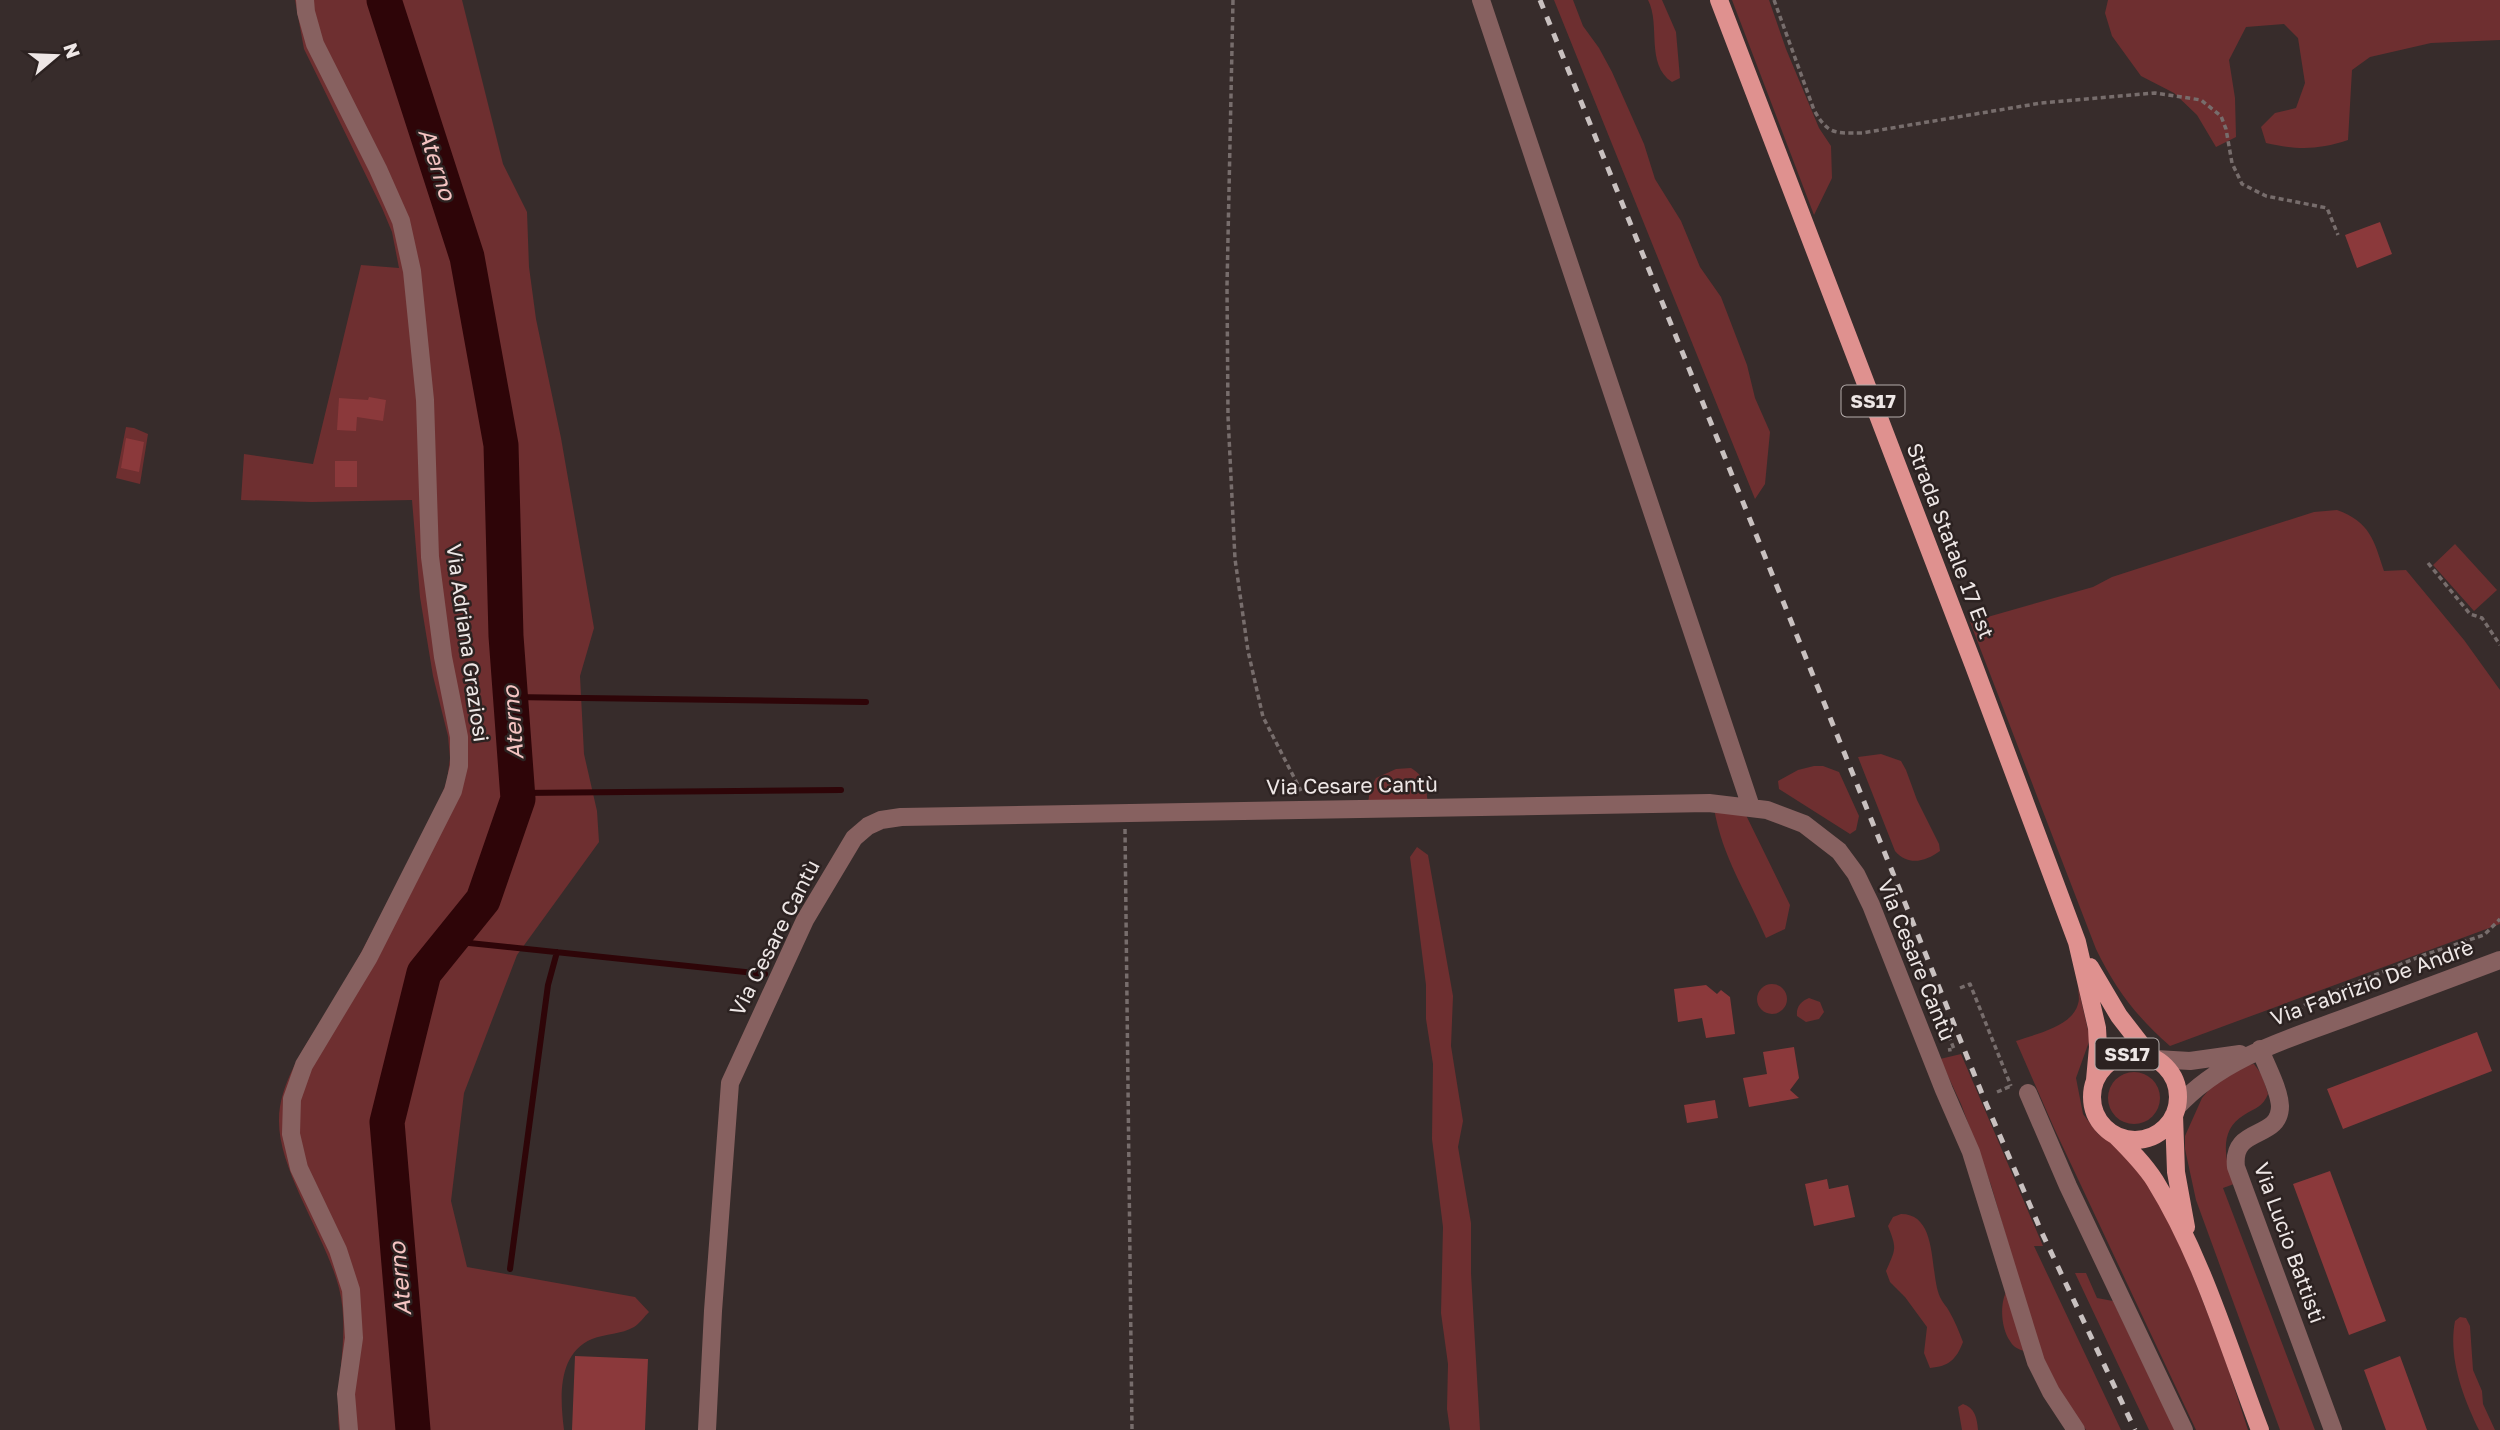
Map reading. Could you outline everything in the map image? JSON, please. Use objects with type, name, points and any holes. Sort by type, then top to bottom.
[{"type":"main road","name":"Strada Statale 17 Est","points":[[1719,0],[2077,942],[2097,1028],[2095,1080]]},
{"type":"main road","name":"Strada Statale 17 Est","points":[[2077,942],[2119,1016],[2153,1058]]},
{"type":"main road","name":"SS17","points":[[2191,1247],[2176,1172],[2177,1088],[2174,1079],[2170,1071],[2153,1058],[2137,1053],[2122,1055],[2103,1067],[2095,1080],[2092,1093],[2095,1112],[2101,1124],[2140,1160],[2155,1180],[2191,1247],[2260,1430]]},
{"type":"main road","points":[[2116,1136],[2129,1140],[2149,1138],[2161,1132],[2176,1111]]},
{"type":"street","name":"Via Adriana Graziosi","points":[[305,0],[315,44],[401,221],[412,271],[425,400],[430,557],[443,657],[459,737],[459,766],[453,791],[369,957],[304,1065],[292,1099],[291,1134],[299,1168],[338,1250],[351,1290],[354,1338],[345,1394],[349,1430]]},
{"type":"street","points":[[1481,0],[1752,807]]},
{"type":"street","name":"Via Cesare Cantù","points":[[707,1430],[730,1083],[805,920],[854,838],[868,826],[881,820],[901,817],[1709,803],[1752,807],[1786,816],[1818,832],[1839,850],[1864,889],[1974,1160],[2036,1362],[2051,1392],[2076,1430]]},
{"type":"street","name":"Via Fabrizio De Andrè","points":[[2176,1111],[2198,1085],[2212,1074],[2260,1049],[2500,960]]},
{"type":"street","name":"Via Fabrizio De Andrè","points":[[2153,1058],[2190,1061],[2260,1049]]},
{"type":"street","name":"Via Lucio Battisti","points":[[2260,1049],[2278,1098],[2279,1112],[2268,1128],[2240,1143],[2236,1152],[2236,1167],[2333,1430]]},
{"type":"street","points":[[2020,1089],[2184,1430]]},
{"type":"path","points":[[1233,0],[1227,286],[1228,416],[1235,559],[1248,651],[1263,717],[1297,782],[1307,810]]},
{"type":"path","points":[[1773,0],[1814,110],[1822,124],[1834,133],[1863,133],[2041,103],[2155,93],[2201,100],[2221,116],[2232,163],[2242,184],[2266,196],[2327,208],[2338,235]]},
{"type":"path","points":[[2428,563],[2470,614],[2482,618],[2500,645]]},
{"type":"path","points":[[1125,813],[1132,1430]]},
{"type":"path","points":[[2284,1040],[2287,1020],[2307,1003],[2421,956],[2484,935],[2500,919]]},
{"type":"path","points":[[1960,988],[1970,984],[2020,1089]]},
{"type":"shaded area","points":[[295,0],[462,0],[503,164],[527,212],[529,267],[536,319],[561,438],[594,628],[580,676],[584,754],[597,811],[599,842],[517,955],[464,1093],[451,1201],[467,1267],[635,1297],[649,1312],[634,1327],[592,1339],[572,1355],[563,1378],[564,1430],[339,1430],[343,1324],[339,1288],[333,1268],[294,1182],[281,1139],[279,1120],[286,1084],[304,1048],[345,983],[436,809],[447,781],[450,758],[420,597],[412,500],[241,500],[244,454],[313,464],[361,265],[399,268],[392,232],[382,208],[304,49]]},
{"type":"shaded area","points":[[1554,0],[1573,0],[1583,26],[1612,72],[1644,144],[1655,179],[1681,221],[1700,267],[1721,297],[1747,365],[1755,398],[1770,432],[1765,484],[1755,499]]},
{"type":"shaded area","points":[[1648,0],[1662,0],[1676,32],[1680,78],[1672,82],[1664,74],[1656,55],[1652,10]]},
{"type":"shaded area","points":[[1732,0],[1769,0],[1819,128],[1831,146],[1832,178],[1814,215]]},
{"type":"shaded area","points":[[2108,0],[2500,0],[2500,40],[2431,43],[2370,57],[2352,70],[2348,140],[2327,146],[2298,148],[2266,143],[2261,127],[2275,113],[2296,108],[2305,83],[2298,38],[2284,24],[2246,27],[2229,60],[2235,98],[2236,137],[2216,147],[2197,115],[2174,93],[2141,76],[2112,36],[2105,13]]},
{"type":"shaded area","points":[[126,427],[148,434],[140,484],[116,478]]},
{"type":"shaded area","points":[[2337,510],[2364,526],[2377,550],[2384,571],[2406,570],[2464,640],[2500,690],[2500,924],[2170,1046],[2128,1002],[2096,949],[1970,622],[2093,587],[2112,577],[2314,512]]},
{"type":"shaded area","points":[[2455,544],[2497,590],[2474,611],[2433,565]]},
{"type":"shaded area","points":[[1881,754],[1901,761],[1906,770],[1917,800],[1939,844],[1940,851],[1928,858],[1917,861],[1905,859],[1895,851],[1858,757]]},
{"type":"shaded area","points":[[1823,766],[1839,772],[1859,816],[1856,830],[1850,834],[1779,789],[1778,781],[1798,770]]},
{"type":"shaded area","points":[[1411,768],[1422,779],[1428,804],[1368,803],[1376,778],[1396,769]]},
{"type":"shaded area","points":[[1714,808],[1743,809],[1790,905],[1785,929],[1766,938],[1729,859]]},
{"type":"shaded area","points":[[1417,847],[1428,855],[1453,996],[1451,1046],[1463,1121],[1458,1147],[1471,1223],[1471,1273],[1480,1430],[1450,1430],[1447,1409],[1448,1364],[1441,1313],[1443,1227],[1432,1139],[1433,1064],[1410,857]]},
{"type":"shaded area","points":[[1772,984],[1783,988],[1787,999],[1783,1010],[1772,1014],[1761,1010],[1757,999],[1761,988]]},
{"type":"shaded area","points":[[2078,987],[2090,1039],[2076,1078],[2083,1114],[2098,1134],[2134,1157],[2171,1220],[2223,1353],[2248,1430],[2196,1430],[2016,1041],[2052,1028],[2068,1018],[2078,1004]]},
{"type":"shaded area","points":[[1809,998],[1820,1002],[1824,1012],[1819,1019],[1806,1022],[1797,1016],[1797,1010]]},
{"type":"shaded area","points":[[1961,1054],[2043,1246],[2034,1246],[2121,1430],[2086,1430],[2042,1360],[1991,1185],[1961,1104],[1940,1059]]},
{"type":"shaded area","points":[[2254,1064],[2262,1075],[2268,1094],[2261,1105],[2236,1121],[2230,1129],[2226,1156],[2234,1184],[2223,1188],[2315,1430],[2280,1430],[2196,1200],[2185,1149],[2185,1136],[2202,1098],[2212,1086],[2247,1065]]},
{"type":"shaded area","points":[[2134,1072],[2144,1074],[2152,1080],[2158,1088],[2158,1108],[2152,1116],[2144,1122],[2134,1124],[2124,1122],[2116,1116],[2110,1108],[2108,1098],[2110,1088],[2116,1080],[2124,1074]]},
{"type":"shaded area","points":[[1901,1214],[1913,1217],[1922,1224],[1927,1234],[1940,1297],[1963,1342],[1951,1361],[1937,1367],[1930,1368],[1924,1353],[1927,1327],[1890,1282],[1886,1271],[1894,1248],[1888,1226],[1893,1217]]},
{"type":"shaded area","points":[[2075,1273],[2086,1273],[2097,1298],[2113,1301],[2175,1430],[2149,1430]]},
{"type":"shaded area","points":[[2010,1286],[2024,1351],[2013,1345],[2004,1328],[2004,1298]]},
{"type":"shaded area","points":[[2460,1317],[2466,1318],[2470,1326],[2473,1370],[2482,1391],[2483,1404],[2495,1430],[2479,1430],[2458,1377],[2453,1335],[2455,1321]]},
{"type":"shaded area","points":[[1963,1404],[1975,1414],[1978,1430],[1962,1430],[1958,1407]]},
{"type":"building","points":[[2380,222],[2392,254],[2357,268],[2345,235]]},
{"type":"building","points":[[369,397],[386,400],[383,421],[357,417],[356,431],[337,430],[339,398],[368,400]]},
{"type":"building","points":[[126,438],[144,442],[139,472],[121,468]]},
{"type":"building","points":[[335,461],[357,461],[357,487],[335,487]]},
{"type":"building","points":[[1706,985],[1717,994],[1721,990],[1730,997],[1735,1034],[1706,1038],[1702,1018],[1678,1022],[1674,989]]},
{"type":"building","points":[[2477,1032],[2492,1071],[2343,1129],[2327,1089]]},
{"type":"building","points":[[1794,1047],[1799,1078],[1790,1090],[1799,1098],[1749,1107],[1743,1078],[1767,1074],[1763,1052]]},
{"type":"building","points":[[1715,1100],[1718,1118],[1687,1123],[1684,1105]]},
{"type":"building","points":[[2330,1171],[2386,1321],[2349,1335],[2293,1184]]},
{"type":"building","points":[[1827,1179],[1829,1189],[1848,1185],[1855,1217],[1814,1226],[1805,1184]]},
{"type":"building","points":[[575,1356],[648,1359],[645,1430],[572,1430]]},
{"type":"building","points":[[2400,1356],[2427,1430],[2386,1430],[2364,1370]]},
{"type":"waterway","name":"Aterno","points":[[384,0],[467,257],[501,445],[506,636],[518,799],[483,900],[424,973],[387,1122],[413,1430]]},
{"type":"waterway","points":[[511,697],[866,702]]},
{"type":"waterway","points":[[518,793],[841,790]]},
{"type":"waterway","points":[[450,941],[765,974]]},
{"type":"waterway","points":[[510,1269],[548,985],[557,952]]},
{"type":"railway","points":[[1540,0],[1985,1101],[2042,1233],[2135,1430]]}]
